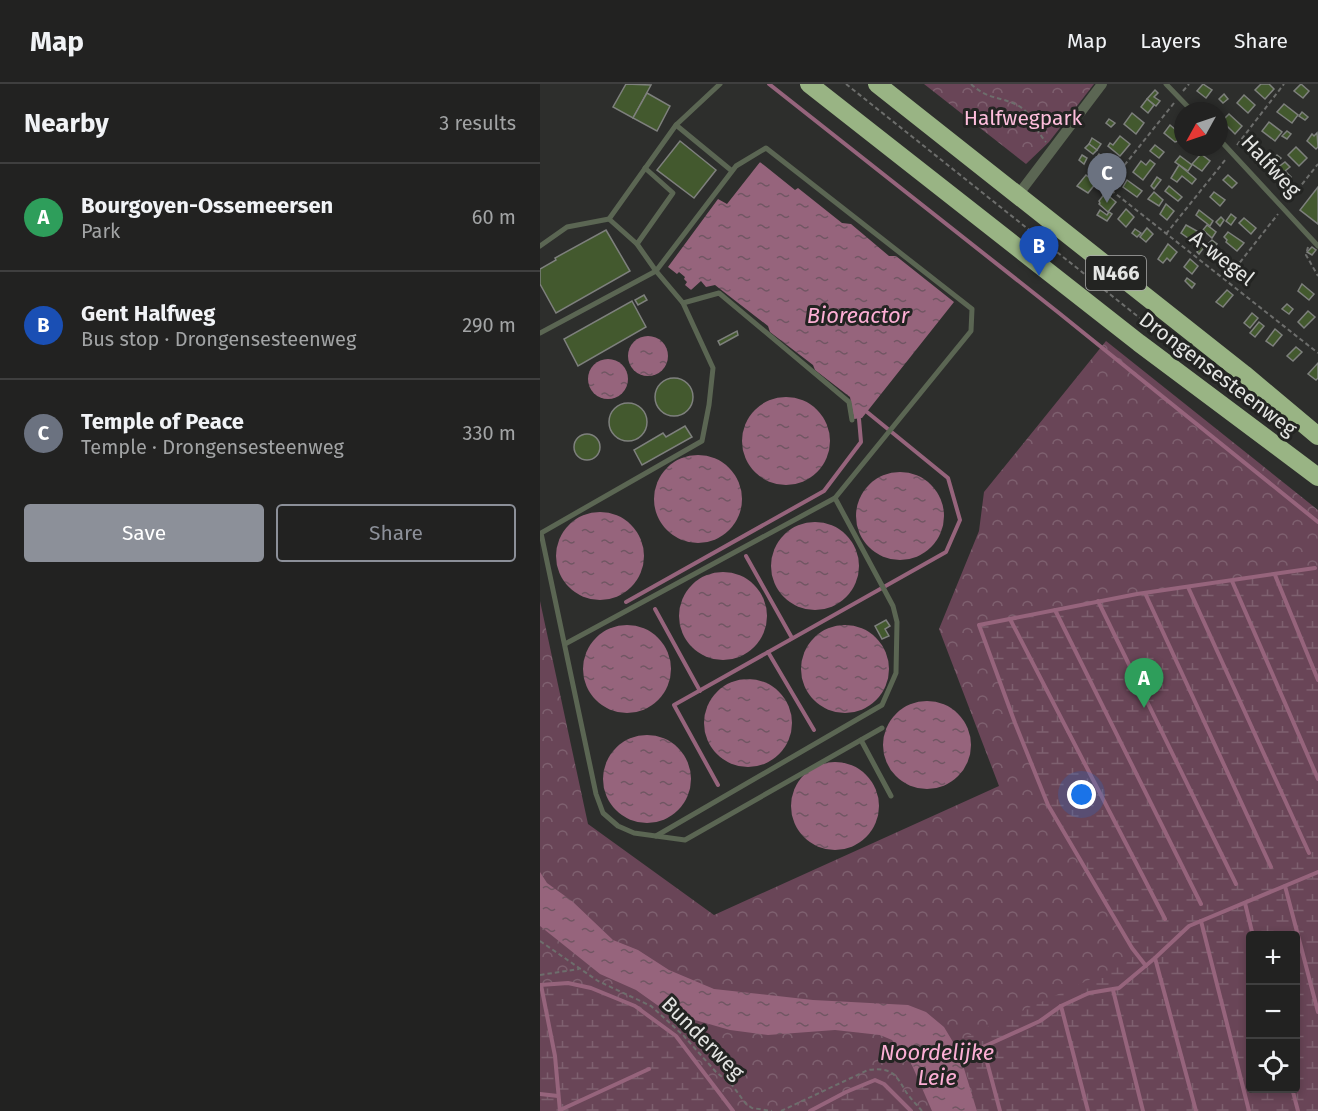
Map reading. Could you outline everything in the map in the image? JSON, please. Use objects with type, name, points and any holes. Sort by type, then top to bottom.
[{"type":"highway","name":"Drongensesteenweg","points":[[809,84],[1139,343],[1318,477]]},
{"type":"highway","name":"Drongensesteenweg","points":[[877,84],[1244,374],[1318,436]]},
{"type":"street","points":[[1018,195],[1102,84]]},
{"type":"lane","points":[[540,246],[567,227],[609,219],[676,125],[720,84]]},
{"type":"lane","points":[[1166,84],[1184,102]]},
{"type":"lane","points":[[676,125],[732,171]]},
{"type":"lane","points":[[540,323],[542,332],[656,271],[736,165],[766,148],[972,309],[971,331],[835,498],[565,644]]},
{"type":"lane","name":"Halfweg","points":[[1228,149],[1318,246]]},
{"type":"lane","points":[[637,244],[674,194],[645,168]]},
{"type":"lane","points":[[609,219],[637,244],[683,303],[713,368],[710,405],[702,441],[541,530],[593,783],[603,813],[618,826],[634,832],[654,837],[685,840],[882,728]]},
{"type":"lane","points":[[683,303],[719,293],[849,402],[852,420]]},
{"type":"lane","points":[[654,837],[882,705],[896,673],[897,622],[893,606],[835,498]]},
{"type":"lane","points":[[861,740],[891,796]]},
{"type":"path","points":[[846,84],[1272,423]]},
{"type":"path","points":[[970,84],[989,97],[1018,105],[1032,116],[1043,139],[1052,148]]},
{"type":"path","points":[[1179,97],[1189,84]]},
{"type":"path","name":"A-wegel","points":[[1179,97],[1107,187],[1318,353]]},
{"type":"path","points":[[1226,280],[1318,164]]},
{"type":"path","points":[[1008,241],[1022,223]]},
{"type":"path","points":[[1310,238],[1306,255],[1318,276]]},
{"type":"path","name":"Bunderweg","points":[[540,942],[579,969],[651,1006],[683,1035],[716,1072],[732,1085],[746,1104],[752,1108],[772,1111]]},
{"type":"path","points":[[540,975],[579,969]]},
{"type":"path","points":[[781,1111],[858,1074],[877,1069],[897,1076],[908,1095],[922,1111]]},
{"type":"green space","name":"Halfwegpark","points":[[924,84],[1094,84],[1049,142],[1026,164]]},
{"type":"green space","points":[[1106,341],[1318,510],[1318,1111],[540,1111],[540,601],[588,824],[714,915],[999,786],[939,629],[979,531],[984,492]]},
{"type":"green space","points":[[1315,568],[1318,572],[1318,1111],[977,1111],[970,1083],[953,1043],[1132,960],[1133,950],[1048,805],[979,625],[1137,594]]},
{"type":"green space","points":[[568,983],[591,988],[635,1006],[676,1036],[733,1111],[540,1111],[540,985]]},
{"type":"green space","points":[[875,1080],[884,1084],[911,1111],[810,1111],[846,1092]]},
{"type":"water","name":"Bioreactor","points":[[760,162],[795,190],[798,188],[842,223],[851,224],[889,256],[896,256],[954,302],[862,418],[854,419],[850,397],[770,332],[768,326],[715,285],[706,287],[701,281],[691,290],[685,285],[687,282],[685,277],[668,267],[718,199],[727,204]]},
{"type":"water","points":[[648,336],[662,342],[668,356],[662,370],[648,376],[634,370],[628,356],[634,342]]},
{"type":"water","points":[[608,359],[622,365],[628,379],[622,393],[608,399],[594,393],[588,379],[594,365]]},
{"type":"water","points":[[786,397],[803,401],[817,410],[826,424],[830,441],[826,458],[817,472],[803,481],[786,485],[769,481],[755,472],[746,458],[742,441],[746,424],[755,410],[769,401]]},
{"type":"water","points":[[698,455],[715,459],[729,468],[738,482],[742,499],[738,516],[729,530],[715,539],[698,543],[681,539],[667,530],[658,516],[654,499],[658,482],[667,468],[681,459]]},
{"type":"water","points":[[900,472],[917,476],[931,485],[940,499],[944,516],[940,533],[931,547],[917,556],[900,560],[883,556],[869,547],[860,533],[856,516],[860,499],[869,485],[883,476]]},
{"type":"water","points":[[600,512],[617,516],[631,525],[640,539],[644,556],[640,573],[631,587],[617,596],[600,600],[583,596],[569,587],[560,573],[556,556],[560,539],[569,525],[583,516]]},
{"type":"water","points":[[815,522],[832,526],[846,535],[855,549],[859,566],[855,583],[846,597],[832,606],[815,610],[798,606],[784,597],[775,583],[771,566],[775,549],[784,535],[798,526]]},
{"type":"water","points":[[723,572],[740,576],[754,585],[763,599],[767,616],[763,633],[754,647],[740,656],[723,660],[706,656],[692,647],[683,633],[679,616],[683,599],[692,585],[706,576]]},
{"type":"water","points":[[627,625],[644,629],[658,638],[667,652],[671,669],[667,686],[658,700],[644,709],[627,713],[610,709],[596,700],[587,686],[583,669],[587,652],[596,638],[610,629]]},
{"type":"water","points":[[845,625],[862,629],[876,638],[885,652],[889,669],[885,686],[876,700],[862,709],[845,713],[828,709],[814,700],[805,686],[801,669],[805,652],[814,638],[828,629]]},
{"type":"water","points":[[748,679],[765,683],[779,692],[788,706],[792,723],[788,740],[779,754],[765,763],[748,767],[731,763],[717,754],[708,740],[704,723],[708,706],[717,692],[731,683]]},
{"type":"water","points":[[927,701],[944,705],[958,714],[967,728],[971,745],[967,762],[958,776],[944,785],[927,789],[910,785],[896,776],[887,762],[883,745],[887,728],[896,714],[910,705]]},
{"type":"water","points":[[647,735],[664,739],[678,748],[687,762],[691,779],[687,796],[678,810],[664,819],[647,823],[630,819],[616,810],[607,796],[603,779],[607,762],[616,748],[630,739]]},
{"type":"water","points":[[835,762],[852,766],[866,775],[875,789],[879,806],[875,823],[866,837],[852,846],[835,850],[818,846],[804,837],[795,823],[791,806],[795,789],[804,775],[818,766]]},
{"type":"water","name":"Noordelijke Leie","points":[[540,872],[547,883],[572,901],[613,940],[638,950],[669,970],[714,989],[813,1000],[908,1005],[926,1012],[944,1027],[959,1052],[977,1111],[932,1111],[911,1063],[892,1040],[880,1035],[835,1030],[768,1035],[730,1030],[667,1012],[636,990],[600,974],[540,926]]},
{"type":"building","points":[[626,84],[651,85],[633,118],[613,107]]},
{"type":"building","points":[[1203,84],[1212,90],[1206,98],[1197,91]]},
{"type":"building","points":[[1261,84],[1269,84],[1274,89],[1265,99],[1255,90]]},
{"type":"building","points":[[1301,84],[1309,91],[1303,98],[1294,91]]},
{"type":"building","points":[[1155,90],[1158,93],[1154,97],[1160,101],[1156,106],[1147,99]]},
{"type":"building","points":[[647,93],[670,106],[657,131],[633,118]]},
{"type":"building","points":[[1224,94],[1228,99],[1222,102],[1219,99]]},
{"type":"building","points":[[1244,95],[1255,105],[1248,113],[1237,103]]},
{"type":"building","points":[[1147,99],[1154,105],[1148,113],[1141,107]]},
{"type":"building","points":[[1284,104],[1298,115],[1292,123],[1277,112]]},
{"type":"building","points":[[1302,112],[1308,117],[1305,120],[1299,116]]},
{"type":"building","points":[[1132,113],[1144,123],[1136,134],[1124,124]]},
{"type":"building","points":[[1228,115],[1242,126],[1235,134],[1228,127]]},
{"type":"building","points":[[1109,119],[1115,123],[1111,127],[1106,123]]},
{"type":"building","points":[[1269,122],[1282,132],[1275,141],[1262,131]]},
{"type":"building","points":[[1170,125],[1174,128],[1174,141],[1164,133]]},
{"type":"building","points":[[1287,131],[1291,134],[1287,139],[1282,136]]},
{"type":"building","points":[[1317,133],[1318,147],[1316,149],[1307,141],[1312,134],[1314,136]]},
{"type":"building","points":[[1120,136],[1130,144],[1120,156],[1108,146],[1110,143],[1113,145]]},
{"type":"building","points":[[1092,138],[1101,144],[1097,150],[1089,144]]},
{"type":"building","points":[[680,141],[716,170],[694,198],[657,170]]},
{"type":"building","points":[[1254,141],[1268,155],[1261,161],[1248,147]]},
{"type":"building","points":[[1089,144],[1097,150],[1093,154],[1085,148]]},
{"type":"building","points":[[1155,145],[1164,152],[1159,158],[1150,151]]},
{"type":"building","points":[[1296,147],[1307,158],[1299,166],[1288,155]]},
{"type":"building","points":[[1099,154],[1113,165],[1107,172],[1094,161]]},
{"type":"building","points":[[1082,155],[1087,158],[1084,164],[1079,160]]},
{"type":"building","points":[[1277,155],[1281,158],[1275,165],[1272,162]]},
{"type":"building","points":[[1180,156],[1192,165],[1188,171],[1175,162]]},
{"type":"building","points":[[1199,156],[1204,156],[1210,161],[1202,171],[1192,164]]},
{"type":"building","points":[[1150,160],[1155,164],[1143,180],[1133,172],[1141,161],[1146,165]]},
{"type":"building","points":[[1285,162],[1290,167],[1285,171],[1291,177],[1285,183],[1273,171]]},
{"type":"building","points":[[1179,165],[1196,179],[1192,184],[1182,176],[1177,182],[1171,178]]},
{"type":"building","points":[[1086,175],[1096,183],[1088,193],[1077,186]]},
{"type":"building","points":[[1228,175],[1237,183],[1232,188],[1223,180]]},
{"type":"building","points":[[1157,177],[1161,180],[1154,189],[1151,186]]},
{"type":"building","points":[[1127,180],[1142,191],[1137,197],[1123,187]]},
{"type":"building","points":[[1169,186],[1182,197],[1178,201],[1165,191]]},
{"type":"building","points":[[1318,187],[1318,224],[1300,210]]},
{"type":"building","points":[[1154,192],[1163,200],[1159,206],[1148,199]]},
{"type":"building","points":[[1214,192],[1225,200],[1220,206],[1210,197]]},
{"type":"building","points":[[1105,193],[1116,202],[1108,212],[1099,204]]},
{"type":"building","points":[[1166,204],[1174,211],[1167,220],[1160,214]]},
{"type":"building","points":[[1126,209],[1134,217],[1126,227],[1118,219]]},
{"type":"building","points":[[1100,210],[1107,215],[1109,212],[1112,214],[1107,221],[1097,215]]},
{"type":"building","points":[[1199,210],[1213,221],[1210,226],[1196,215]]},
{"type":"building","points":[[1231,214],[1236,218],[1231,225],[1226,221]]},
{"type":"building","points":[[1221,217],[1224,220],[1220,226],[1216,222]]},
{"type":"building","points":[[1244,218],[1256,228],[1251,234],[1239,223]]},
{"type":"building","points":[[1186,225],[1197,231],[1196,233],[1200,236],[1195,243],[1181,233]]},
{"type":"building","points":[[1207,225],[1216,232],[1212,238],[1203,230]]},
{"type":"building","points":[[1147,228],[1153,234],[1146,242],[1140,237]]},
{"type":"building","points":[[1135,229],[1141,233],[1137,237],[1132,233]]},
{"type":"building","points":[[606,230],[630,271],[556,313],[540,284],[540,269],[556,260],[555,258]]},
{"type":"building","points":[[1228,232],[1244,243],[1237,251],[1226,242],[1224,237]]},
{"type":"building","points":[[1212,240],[1217,244],[1214,248],[1209,243]]},
{"type":"building","points":[[1168,244],[1177,252],[1170,261],[1167,258],[1163,263],[1158,259]]},
{"type":"building","points":[[1203,244],[1205,246],[1199,254],[1197,252]]},
{"type":"building","points":[[1312,247],[1316,250],[1312,255],[1307,252]]},
{"type":"building","points":[[1219,253],[1229,260],[1224,266],[1214,258]]},
{"type":"building","points":[[1190,259],[1198,266],[1192,274],[1184,267]]},
{"type":"building","points":[[1187,278],[1195,284],[1192,288],[1185,281]]},
{"type":"building","points":[[1302,284],[1314,294],[1309,300],[1298,291]]},
{"type":"building","points":[[1227,290],[1233,295],[1223,307],[1216,302]]},
{"type":"building","points":[[644,295],[647,300],[638,305],[635,300]]},
{"type":"building","points":[[632,301],[646,327],[578,366],[564,339]]},
{"type":"building","points":[[1287,304],[1293,309],[1289,314],[1282,309]]},
{"type":"building","points":[[1308,311],[1315,317],[1304,328],[1298,322]]},
{"type":"building","points":[[1252,313],[1258,318],[1250,328],[1244,323]]},
{"type":"building","points":[[1259,322],[1264,326],[1255,337],[1250,333]]},
{"type":"building","points":[[1275,329],[1282,335],[1273,346],[1266,341]]},
{"type":"building","points":[[737,331],[738,335],[720,345],[718,341]]},
{"type":"building","points":[[1296,347],[1302,352],[1293,361],[1287,356]]},
{"type":"building","points":[[1318,363],[1318,378],[1316,380],[1308,374]]},
{"type":"building","points":[[674,378],[688,383],[693,397],[688,411],[674,416],[660,411],[655,397],[660,383]]},
{"type":"building","points":[[628,403],[642,408],[647,422],[642,436],[628,441],[614,436],[609,422],[614,408]]},
{"type":"building","points":[[685,426],[692,437],[642,465],[634,450],[663,433],[666,437]]},
{"type":"building","points":[[587,434],[597,437],[600,447],[597,457],[587,460],[577,457],[574,447],[577,437]]},
{"type":"building","points":[[886,620],[890,626],[885,629],[889,636],[882,639],[875,626]]},
{"type":"waterway","points":[[769,84],[1059,313],[1318,522]]},
{"type":"waterway","points":[[718,785],[674,705],[946,552],[960,520],[948,478],[867,412]]},
{"type":"waterway","points":[[626,602],[824,491],[861,442],[859,419]]},
{"type":"waterway","points":[[746,556],[792,638]]},
{"type":"waterway","points":[[1146,966],[1132,948],[1048,805],[979,625],[1137,594],[1315,568]]},
{"type":"waterway","points":[[1275,575],[1318,680]]},
{"type":"waterway","points":[[1232,581],[1318,779]]},
{"type":"waterway","points":[[1188,587],[1309,853]]},
{"type":"waterway","points":[[1145,593],[1271,867]]},
{"type":"waterway","points":[[1098,601],[1236,884]]},
{"type":"waterway","points":[[655,609],[700,691]]},
{"type":"waterway","points":[[1055,610],[1201,904]]},
{"type":"waterway","points":[[1010,619],[1165,919]]},
{"type":"waterway","points":[[768,652],[814,730]]},
{"type":"waterway","points":[[950,1046],[983,1047],[1040,1021],[1061,1006],[1089,993],[1119,988],[1189,926],[1318,872]]},
{"type":"waterway","points":[[1285,886],[1318,1012]]},
{"type":"waterway","points":[[1245,903],[1252,931]]},
{"type":"waterway","points":[[1201,921],[1249,1111]]},
{"type":"waterway","points":[[1155,958],[1196,1111]]},
{"type":"waterway","points":[[540,985],[568,983],[591,988],[635,1006],[676,1036],[733,1111]]},
{"type":"waterway","points":[[541,985],[555,1056],[560,1111]]},
{"type":"waterway","points":[[1113,990],[1143,1111]]},
{"type":"waterway","points":[[1061,1006],[1088,1111]]},
{"type":"waterway","points":[[983,1047],[1000,1111]]},
{"type":"waterway","points":[[560,1110],[649,1069]]},
{"type":"waterway","points":[[810,1111],[875,1080],[884,1084],[911,1111]]},
{"type":"waterway","points":[[1293,1093],[1298,1111]]},
{"type":"waterway","points":[[540,1094],[558,1096]]},
{"type":"place","name":"Temple of Peace","points":[[1107,203]]},
{"type":"place","name":"Gent Halfweg","points":[[1039,276]]},
{"type":"place","name":"Bourgoyen-Ossemeersen","points":[[1144,708]]}]
